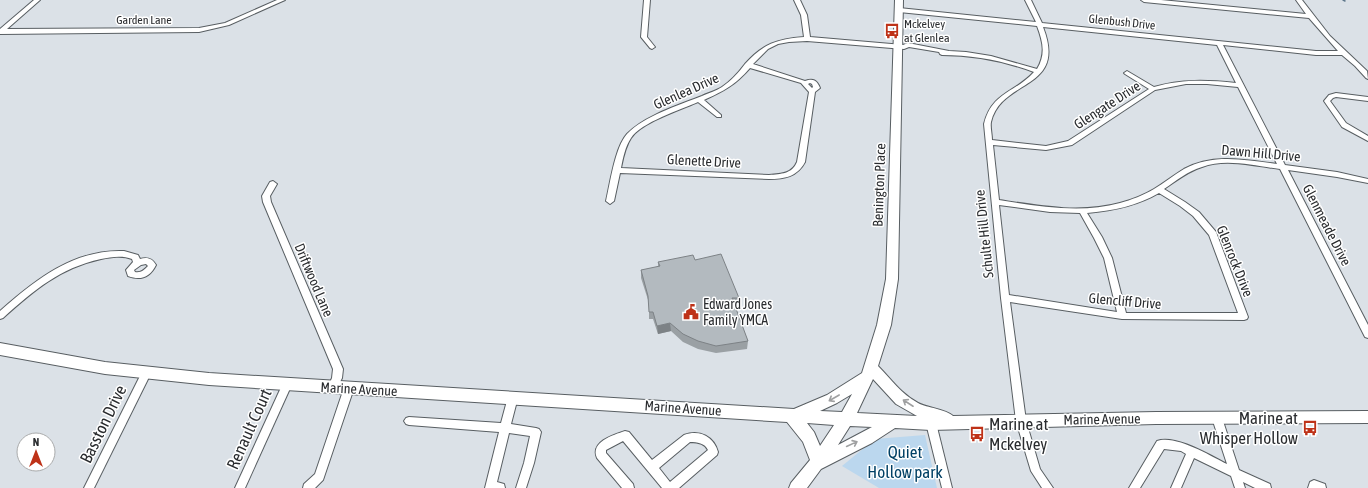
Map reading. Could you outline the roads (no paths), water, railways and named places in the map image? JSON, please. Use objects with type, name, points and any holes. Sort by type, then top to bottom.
[{"type":"main road","name":"Benington Place","points":[[818,463],[857,400],[869,372],[884,325],[892,280],[901,47],[899,5]]},
{"type":"main road","name":"Marine Avenue","points":[[0,349],[146,374],[845,419],[931,423],[1368,417]]},
{"type":"main road","points":[[818,463],[808,434],[791,416],[832,400],[869,372],[882,378],[896,396],[919,411],[957,422]]},
{"type":"main road","points":[[797,488],[818,463],[842,449],[880,431],[893,421]]},
{"type":"street","points":[[0,32],[37,0]]},
{"type":"street","name":"Garden Lane","points":[[0,32],[199,30],[228,24],[282,0]]},
{"type":"street","points":[[647,0],[644,37],[652,47]]},
{"type":"street","points":[[797,0],[804,15],[807,39]]},
{"type":"street","name":"Schulte Hill Drive","points":[[1028,0],[1047,51],[1045,58],[1039,72],[1028,83],[999,101],[991,110],[987,124],[1005,298],[1021,421],[1036,471],[1048,488]]},
{"type":"street","points":[[1144,0],[1311,16]]},
{"type":"street","points":[[1299,0],[1326,35],[1343,53],[1360,65],[1368,76]]},
{"type":"street","name":"Glenbush Drive","points":[[899,5],[1038,25],[1316,53],[1343,53]]},
{"type":"street","name":"Glenlea Drive","points":[[610,200],[621,153],[628,137],[634,131],[653,119],[723,89],[732,83],[760,51],[774,42],[793,39],[807,39],[901,47],[908,50],[924,52],[947,52],[989,57],[1013,62],[1039,72]]},
{"type":"street","name":"Glenmeade Drive","points":[[1219,43],[1368,334]]},
{"type":"street","name":"Glenette Drive","points":[[617,170],[769,177],[789,175],[799,169],[813,94],[804,82],[748,65]]},
{"type":"street","points":[[1127,74],[1154,89]]},
{"type":"street","name":"Glengate Drive","points":[[988,142],[1046,148],[1070,143],[1154,89],[1177,83],[1194,81],[1240,85]]},
{"type":"street","points":[[1368,99],[1336,95],[1331,96],[1327,101],[1344,125],[1368,139]]},
{"type":"street","points":[[700,100],[719,116]]},
{"type":"street","name":"Dawn Hill Drive","points":[[995,202],[1059,211],[1082,211],[1115,207],[1138,200],[1160,190],[1182,172],[1205,163],[1225,161],[1335,173],[1368,181]]},
{"type":"street","name":"Driftwood Lane","points":[[273,184],[266,196],[267,202],[338,369],[337,378],[333,387]]},
{"type":"street","name":"Glenrock Drive","points":[[1160,190],[1185,205],[1206,223],[1213,234],[1244,317]]},
{"type":"street","points":[[1082,211],[1098,237],[1108,258],[1122,316]]},
{"type":"street","points":[[0,316],[39,282],[72,263],[118,253],[128,254],[135,257],[138,263]]},
{"type":"street","name":"Glencliff Drive","points":[[1005,298],[1122,316],[1244,317]]},
{"type":"street","name":"Basston Drive","points":[[89,488],[146,374]]},
{"type":"street","name":"Renault Court","points":[[240,488],[287,384]]},
{"type":"street","points":[[308,488],[319,477],[349,388]]},
{"type":"street","points":[[493,487],[514,397]]},
{"type":"street","points":[[1217,418],[1240,488]]},
{"type":"street","points":[[409,421],[506,428],[536,432],[529,463],[521,488]]},
{"type":"street","points":[[931,423],[948,488]]},
{"type":"street","points":[[629,488],[601,454],[601,448],[610,442],[625,435],[652,467],[670,488],[713,452],[712,447],[707,440],[696,437],[688,438],[652,467]]},
{"type":"street","points":[[1134,488],[1162,444],[1182,447],[1266,488]]},
{"type":"street","points":[[1176,488],[1192,452]]},
{"type":"street","points":[[1313,488],[1314,484],[1321,488]]},
{"type":"place","name":"Mckelvey at Glenlea","points":[[892,31]]},
{"type":"place","name":"Edward Jones Family YMCA","points":[[691,312]]},
{"type":"place","name":"Marine at Whisper Hollow","points":[[1310,428]]},
{"type":"place","name":"Marine at Mckelvey","points":[[977,434]]},
{"type":"park label","name":"Quiet Hollow park","points":[[905,462]]}]
